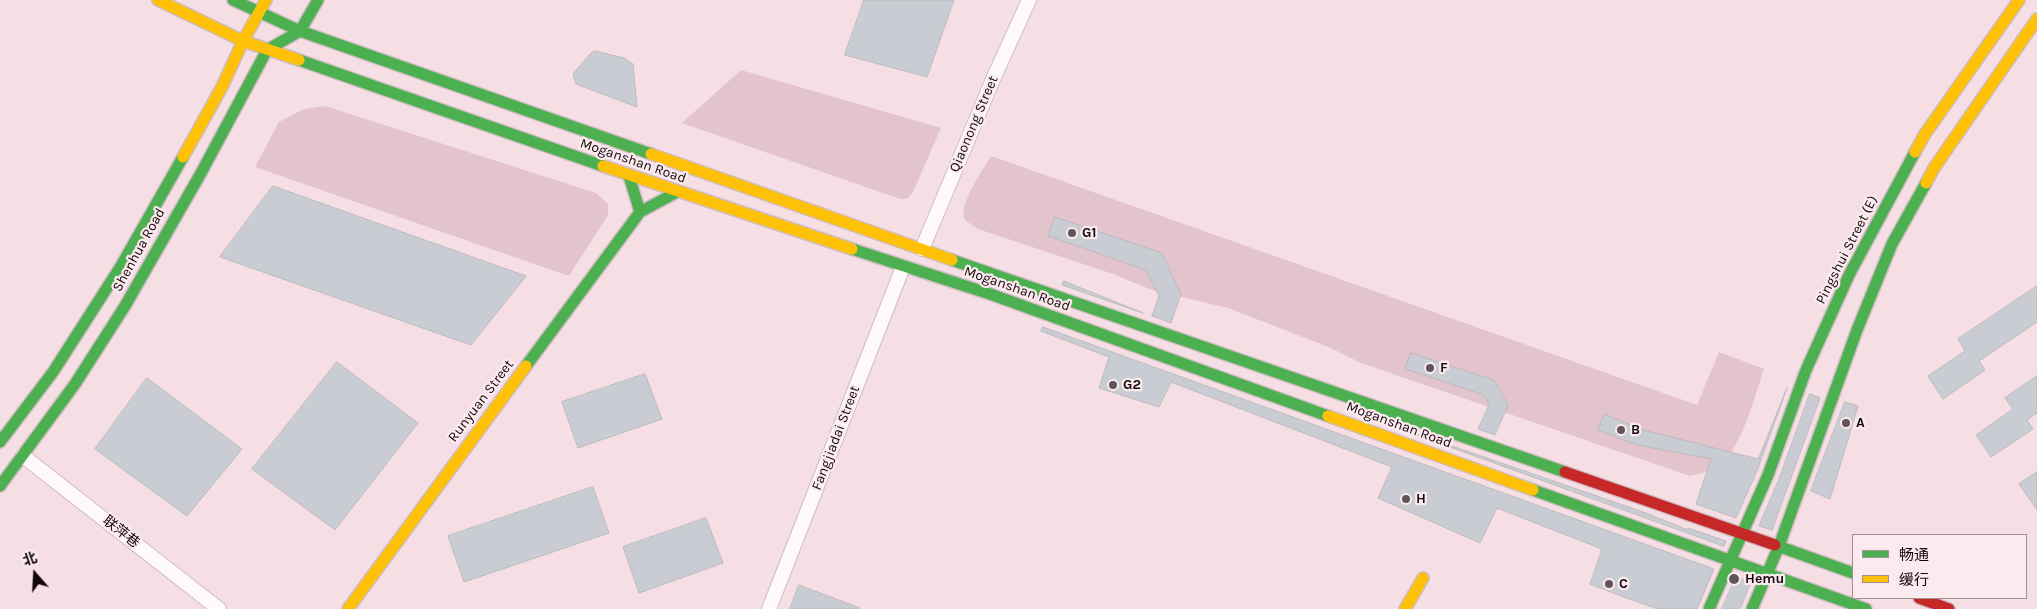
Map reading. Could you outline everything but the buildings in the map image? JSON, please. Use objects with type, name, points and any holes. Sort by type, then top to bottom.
[{"type":"main road","name":"Moganshan Road","points":[[158,0],[243,42],[629,176],[990,294],[1767,575],[1866,609]]},
{"type":"main road","name":"Moganshan Road","points":[[233,0],[300,31],[1852,573]]},
{"type":"main road","name":"Shenhua Road","points":[[0,442],[53,372],[121,266],[222,87],[243,42],[266,0]]},
{"type":"main road","points":[[267,50],[300,31],[318,0]]},
{"type":"main road","name":"Pingshui Street (E)","points":[[1709,609],[1768,475],[1806,370],[1848,275],[1925,134],[2019,0]]},
{"type":"main road","points":[[1752,609],[1779,546],[1857,330],[1892,244],[1934,168],[2037,19]]},
{"type":"main road","name":"Shenhua Road","points":[[0,486],[75,384],[125,306],[201,173],[267,50]]},
{"type":"main road","points":[[629,176],[640,212]]},
{"type":"main road","name":"Runyuan Street","points":[[348,609],[640,212],[677,192]]},
{"type":"main road","points":[[1405,609],[1423,578]]},
{"type":"main road","points":[[1922,599],[1949,609]]},
{"type":"street","name":"Qiaonong Street","points":[[922,249],[994,77],[1029,0]]},
{"type":"street","name":"Fangjiadai Street","points":[[769,609],[903,267]]},
{"type":"street","name":"联萍巷","points":[[23,456],[219,609]]},
{"type":"shaded area","points":[[741,70],[941,128],[913,192],[907,199],[900,199],[682,123]]},
{"type":"shaded area","points":[[325,106],[596,193],[608,204],[608,215],[569,276],[255,167],[279,122],[304,109]]},
{"type":"shaded area","points":[[991,156],[1697,405],[1719,352],[1764,369],[1739,439],[1731,451],[1723,462],[1713,469],[1690,476],[1361,363],[1331,348],[1228,308],[1149,289],[1113,274],[978,229],[965,220],[963,214],[972,188]]},
{"type":"traffic: fast","points":[[233,0],[300,31],[651,154]]},
{"type":"traffic: fast","points":[[0,486],[75,384],[125,306],[201,173],[267,50],[300,31],[318,0]]},
{"type":"traffic: fast","points":[[299,60],[603,166]]},
{"type":"traffic: fast","points":[[1709,609],[1768,475],[1806,370],[1849,275],[1915,152]]},
{"type":"traffic: fast","points":[[0,442],[53,372],[121,266],[183,157]]},
{"type":"traffic: fast","points":[[629,176],[640,212]]},
{"type":"traffic: fast","points":[[1752,609],[1779,546],[1857,330],[1892,244],[1926,183]]},
{"type":"traffic: fast","points":[[526,366],[640,212],[677,192]]},
{"type":"traffic: fast","points":[[852,249],[990,294],[1328,416]]},
{"type":"traffic: fast","points":[[952,260],[1565,472]]},
{"type":"traffic: fast","points":[[1533,490],[1866,609]]},
{"type":"traffic: fast","points":[[1775,545],[1852,573]]},
{"type":"traffic: slow","points":[[158,0],[243,41],[299,60]]},
{"type":"traffic: slow","points":[[183,157],[222,87],[243,41],[266,0]]},
{"type":"traffic: slow","points":[[1915,152],[1925,134],[2019,0]]},
{"type":"traffic: slow","points":[[1926,183],[1934,168],[2037,19]]},
{"type":"traffic: slow","points":[[651,154],[952,260]]},
{"type":"traffic: slow","points":[[603,166],[852,249]]},
{"type":"traffic: slow","points":[[348,609],[526,366]]},
{"type":"traffic: slow","points":[[1328,416],[1533,490]]},
{"type":"traffic: slow","points":[[1405,609],[1423,578]]},
{"type":"traffic: jam","points":[[1565,472],[1775,545]]},
{"type":"traffic: jam","points":[[1922,599],[1949,609]]},
{"type":"place","name":"G1","points":[[1072,233]]},
{"type":"place","name":"F","points":[[1430,368]]},
{"type":"place","name":"G2","points":[[1113,385]]},
{"type":"place","name":"A","points":[[1846,423]]},
{"type":"place","name":"B","points":[[1621,430]]},
{"type":"place","name":"H","points":[[1406,499]]},
{"type":"place","name":"Hemu","points":[[1734,579]]},
{"type":"place","name":"C","points":[[1609,584]]}]
